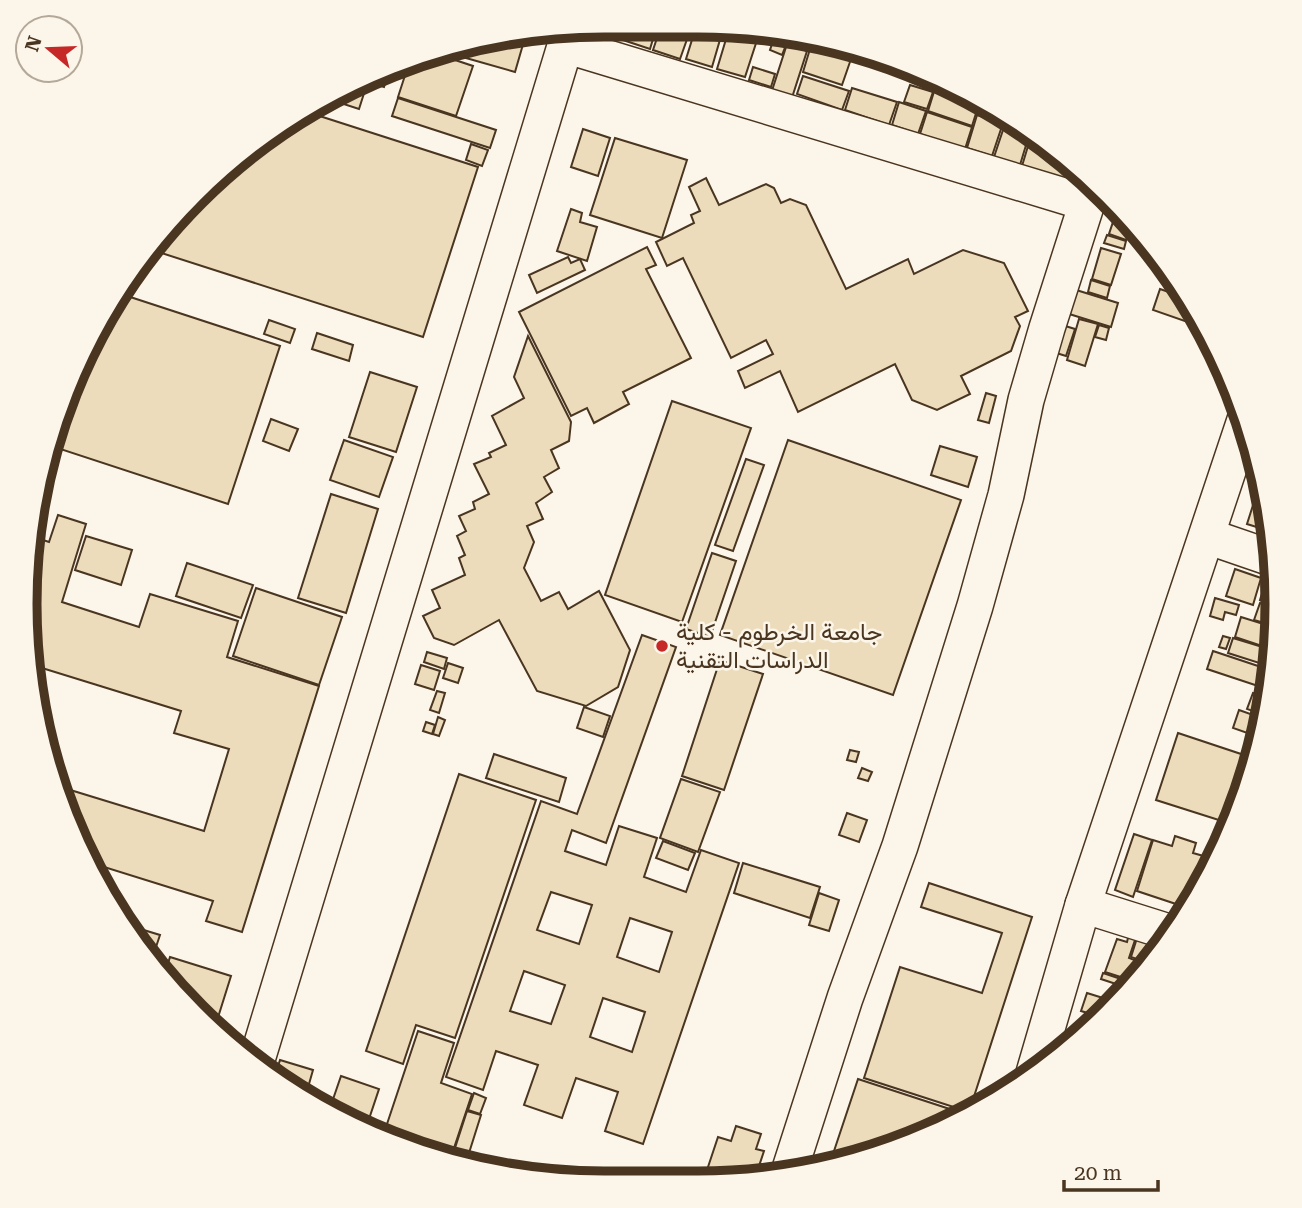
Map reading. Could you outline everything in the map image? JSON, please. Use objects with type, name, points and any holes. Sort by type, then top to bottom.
[{"type":"street","points":[[259,1054],[567,39],[1089,194]]},
{"type":"street","points":[[792,1163],[845,998],[900,846],[975,607],[1006,495],[1026,400],[1090,195]]},
{"type":"street","points":[[1039,1057],[1083,905],[1240,437]]},
{"type":"street","points":[[1207,536],[1263,555]]},
{"type":"street","points":[[1083,905],[1162,930]]},
{"type":"building","points":[[621,37],[654,37],[650,49],[620,39]]},
{"type":"building","points":[[657,37],[688,37],[680,59],[653,50]]},
{"type":"building","points":[[693,37],[721,38],[712,67],[686,59]]},
{"type":"building","points":[[726,38],[757,40],[745,77],[717,69]]},
{"type":"building","points":[[773,42],[786,44],[782,55],[770,50]]},
{"type":"building","points":[[523,43],[515,72],[459,56],[493,48]]},
{"type":"building","points":[[787,44],[807,51],[788,110],[768,103]]},
{"type":"building","points":[[810,48],[864,62],[863,64],[851,59],[842,85],[803,72]]},
{"type":"building","points":[[450,58],[473,66],[456,116],[398,97],[406,73]]},
{"type":"building","points":[[753,67],[775,74],[771,87],[749,80]]},
{"type":"building","points":[[803,76],[849,91],[842,110],[797,94]]},
{"type":"building","points":[[910,85],[933,92],[927,109],[904,102]]},
{"type":"building","points":[[852,88],[897,102],[889,125],[845,110]]},
{"type":"building","points":[[935,89],[977,110],[972,126],[928,111]]},
{"type":"building","points":[[365,90],[359,109],[339,103]]},
{"type":"building","points":[[398,98],[496,130],[490,148],[392,116]]},
{"type":"building","points":[[899,102],[926,111],[918,134],[892,125]]},
{"type":"building","points":[[927,112],[972,127],[965,149],[920,134]]},
{"type":"building","points":[[317,115],[478,167],[423,337],[159,252],[203,203],[230,178],[289,132]]},
{"type":"building","points":[[977,115],[1002,125],[992,156],[967,148]]},
{"type":"building","points":[[1004,127],[1027,142],[1020,165],[994,157]]},
{"type":"building","points":[[583,129],[610,138],[598,176],[571,167]]},
{"type":"building","points":[[615,138],[687,160],[662,238],[590,215]]},
{"type":"building","points":[[471,144],[488,150],[482,166],[466,160]]},
{"type":"building","points":[[1028,146],[1035,148],[1070,176],[1068,181],[1022,166]]},
{"type":"building","points":[[706,178],[719,205],[766,184],[774,188],[781,203],[790,199],[806,205],[846,289],[908,259],[914,274],[963,250],[1004,263],[1028,311],[1015,317],[1020,326],[1011,351],[961,376],[970,394],[937,410],[912,400],[895,364],[798,412],[780,371],[745,388],[738,371],[773,354],[766,340],[731,358],[683,258],[667,266],[656,242],[694,223],[691,215],[700,211],[689,187]]},
{"type":"building","points":[[571,209],[582,213],[580,222],[597,227],[587,261],[557,251]]},
{"type":"building","points":[[1114,219],[1128,235],[1126,240],[1109,234]]},
{"type":"building","points":[[1107,235],[1126,241],[1124,249],[1104,243]]},
{"type":"building","points":[[647,247],[656,265],[646,269],[691,358],[623,392],[629,404],[594,423],[587,408],[571,416],[519,312]]},
{"type":"building","points":[[1101,248],[1121,254],[1111,285],[1092,279]]},
{"type":"building","points":[[568,257],[571,263],[580,259],[585,270],[537,293],[529,275]]},
{"type":"building","points":[[1091,280],[1110,286],[1107,298],[1088,292]]},
{"type":"building","points":[[1073,289],[1118,303],[1111,327],[1066,313]]},
{"type":"building","points":[[1160,289],[1173,293],[1191,323],[1153,310]]},
{"type":"building","points":[[128,296],[280,346],[228,504],[59,448],[95,353]]},
{"type":"building","points":[[1079,319],[1098,324],[1085,366],[1067,360]]},
{"type":"building","points":[[269,320],[295,329],[290,343],[264,334]]},
{"type":"building","points":[[1062,325],[1075,329],[1066,356],[1053,352]]},
{"type":"building","points":[[1099,325],[1109,328],[1106,340],[1095,337]]},
{"type":"building","points":[[317,333],[353,345],[349,361],[312,349]]},
{"type":"building","points":[[528,336],[571,422],[569,441],[551,450],[559,468],[544,477],[552,492],[536,503],[543,519],[527,526],[534,542],[524,568],[541,601],[559,592],[568,609],[599,591],[630,650],[618,687],[586,706],[537,691],[499,620],[454,645],[434,638],[423,616],[440,608],[432,590],[465,575],[459,558],[465,555],[457,536],[466,531],[459,516],[475,509],[473,502],[489,494],[474,464],[491,457],[489,453],[506,445],[492,416],[524,398],[514,377]]},
{"type":"building","points":[[370,372],[417,387],[396,452],[349,437]]},
{"type":"building","points":[[986,393],[996,396],[989,423],[978,420]]},
{"type":"building","points":[[672,401],[751,428],[682,622],[605,595]]},
{"type":"building","points":[[271,419],[298,429],[289,451],[263,441]]},
{"type":"building","points":[[344,440],[393,457],[379,497],[330,480]]},
{"type":"building","points":[[788,440],[961,500],[893,695],[720,635]]},
{"type":"building","points":[[940,446],[977,457],[968,487],[931,475]]},
{"type":"building","points":[[746,459],[764,465],[733,551],[715,545]]},
{"type":"building","points":[[331,494],[378,509],[346,613],[298,598]]},
{"type":"building","points":[[1255,499],[1260,528],[1247,524]]},
{"type":"building","points":[[58,515],[86,524],[62,602],[139,627],[150,594],[238,621],[227,657],[319,686],[242,932],[206,921],[213,901],[101,866],[95,855],[68,789],[204,831],[229,749],[174,733],[181,711],[41,668],[38,641],[38,567],[41,539],[49,542]]},
{"type":"building","points":[[86,536],[132,550],[121,585],[75,570]]},
{"type":"building","points":[[712,553],[736,561],[710,637],[686,629]]},
{"type":"building","points":[[187,563],[253,585],[241,618],[176,596]]},
{"type":"building","points":[[1235,569],[1261,578],[1253,605],[1226,596]]},
{"type":"building","points":[[1264,585],[1265,602],[1260,600]]},
{"type":"building","points":[[256,588],[342,617],[319,685],[233,656]]},
{"type":"building","points":[[1215,598],[1239,605],[1236,615],[1225,612],[1223,620],[1210,616]]},
{"type":"building","points":[[1260,603],[1265,605],[1264,623],[1254,620]]},
{"type":"building","points":[[1241,617],[1264,624],[1263,646],[1235,637]]},
{"type":"building","points":[[642,635],[676,647],[606,843],[572,830],[565,851],[606,865],[619,826],[657,838],[644,877],[686,892],[701,850],[739,863],[643,1144],[605,1131],[618,1092],[576,1078],[562,1118],[524,1105],[538,1065],[496,1051],[483,1090],[446,1077],[541,801],[577,814]],"holes":[[[551,892],[592,905],[579,944],[537,930]],[[630,918],[672,932],[659,972],[617,957]],[[524,971],[565,985],[551,1024],[510,1011]],[[603,998],[645,1012],[632,1052],[590,1037]]]},
{"type":"building","points":[[1223,636],[1230,638],[1226,649],[1219,647]]},
{"type":"building","points":[[1233,638],[1263,647],[1262,664],[1228,653]]},
{"type":"building","points":[[1213,651],[1261,667],[1259,686],[1207,669]]},
{"type":"building","points":[[427,652],[447,658],[444,669],[424,662]]},
{"type":"building","points":[[720,660],[763,674],[724,790],[682,776]]},
{"type":"building","points":[[448,663],[463,668],[458,683],[443,678]]},
{"type":"building","points":[[421,665],[440,671],[434,690],[415,684]]},
{"type":"building","points":[[437,691],[445,693],[439,713],[430,710]]},
{"type":"building","points":[[1253,693],[1257,695],[1255,712],[1247,709]]},
{"type":"building","points":[[584,707],[610,716],[603,737],[577,728]]},
{"type":"building","points":[[1239,710],[1254,715],[1250,734],[1233,728]]},
{"type":"building","points":[[438,717],[445,720],[439,736],[433,734]]},
{"type":"building","points":[[426,722],[435,725],[432,734],[423,731]]},
{"type":"building","points":[[1178,733],[1245,755],[1222,821],[1156,800]]},
{"type":"building","points":[[850,750],[859,752],[856,762],[847,760]]},
{"type":"building","points":[[494,754],[566,778],[559,802],[486,778]]},
{"type":"building","points":[[862,768],[872,772],[868,781],[858,778]]},
{"type":"building","points":[[459,774],[536,800],[455,1038],[416,1025],[403,1064],[366,1051]]},
{"type":"building","points":[[681,779],[720,792],[698,852],[660,838]]},
{"type":"building","points":[[847,813],[867,820],[859,842],[839,835]]},
{"type":"building","points":[[1134,834],[1152,840],[1133,897],[1115,890]]},
{"type":"building","points":[[1175,836],[1196,843],[1193,853],[1206,857],[1179,905],[1137,891],[1153,840],[1172,846]]},
{"type":"building","points":[[663,841],[695,853],[688,870],[656,858]]},
{"type":"building","points":[[743,863],[820,887],[810,918],[734,893]]},
{"type":"building","points":[[929,883],[1032,917],[973,1100],[958,1108],[864,1078],[900,967],[982,993],[1002,933],[921,907]]},
{"type":"building","points":[[819,893],[839,900],[829,931],[809,925]]},
{"type":"building","points":[[139,929],[160,935],[155,950]]},
{"type":"building","points":[[1129,934],[1136,937],[1129,958],[1137,961],[1136,963],[1124,978],[1105,972],[1117,939],[1127,942]]},
{"type":"building","points":[[1137,938],[1152,943],[1139,960],[1131,957]]},
{"type":"building","points":[[170,957],[231,976],[218,1019],[203,1005],[167,965]]},
{"type":"building","points":[[1103,973],[1123,980],[1118,985],[1101,979]]},
{"type":"building","points":[[1087,993],[1103,998],[1090,1014],[1081,1011]]},
{"type":"building","points":[[418,1031],[454,1043],[441,1083],[472,1094],[453,1151],[386,1127]]},
{"type":"building","points":[[280,1060],[313,1070],[308,1088],[289,1076],[278,1068]]},
{"type":"building","points":[[341,1076],[379,1089],[369,1119],[332,1102]]},
{"type":"building","points":[[858,1079],[954,1110],[880,1141],[833,1155]]},
{"type":"building","points":[[474,1093],[486,1098],[480,1114],[468,1110]]},
{"type":"building","points":[[467,1111],[481,1115],[469,1153],[455,1148]]},
{"type":"building","points":[[736,1126],[761,1134],[756,1149],[764,1151],[759,1167],[707,1171],[718,1137],[731,1141]]},
{"type":"place","name":"جامعة الخرطوم - كلية الدراسات التقنية","points":[[662,646]]}]
